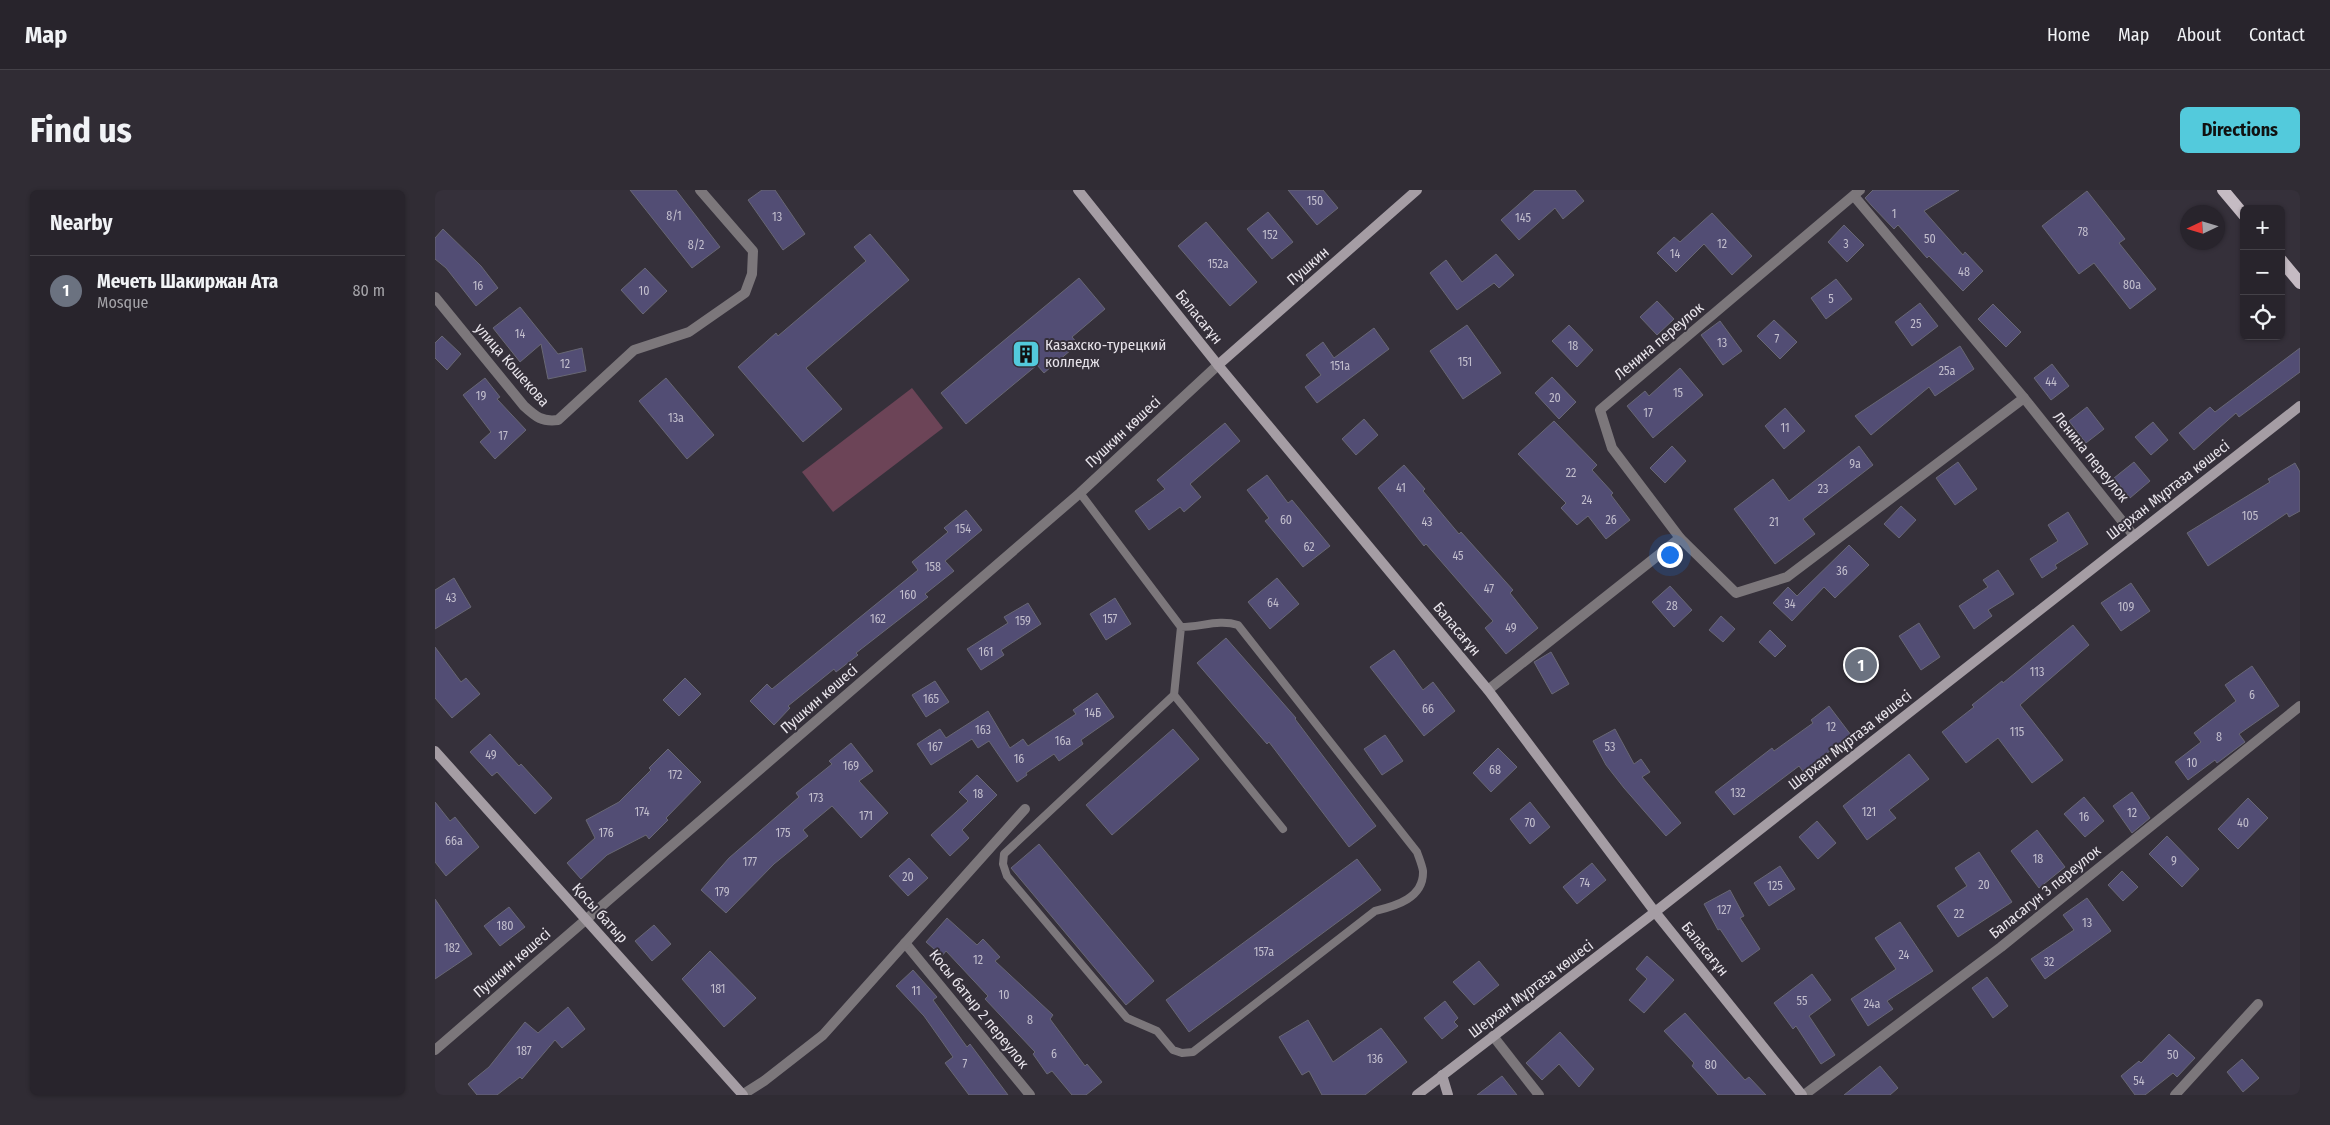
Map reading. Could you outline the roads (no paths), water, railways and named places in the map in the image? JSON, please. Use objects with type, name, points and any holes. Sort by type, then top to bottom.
[{"type":"main road","points":[[2223,190],[2240,210]]},
{"type":"main road","points":[[2285,265],[2300,283]]},
{"type":"street","name":"улица Кошекова","points":[[435,298],[536,418],[546,422],[558,420],[634,350],[689,332],[745,293],[752,274],[753,252],[700,190]]},
{"type":"street","name":"Баласағұн","points":[[1078,190],[1218,365],[1488,690],[1655,912],[1803,1095]]},
{"type":"street","name":"Пушкин","points":[[1218,365],[1417,190]]},
{"type":"street","name":"Ленина переулок","points":[[2024,398],[1787,577],[1736,593],[1680,538],[1612,448],[1600,410],[1857,193],[2024,398],[2134,536]]},
{"type":"street","name":"Пушкин көшесі","points":[[435,1050],[1080,493],[1218,365]]},
{"type":"street","name":"Шерхан Мұртаза көшесі","points":[[1417,1095],[1655,912],[2300,406]]},
{"type":"street","points":[[1488,690],[1680,538]]},
{"type":"street","name":"Баласагун 3 переулок","points":[[1803,1095],[2001,946],[2300,706]]},
{"type":"street","name":"Қосы батыр","points":[[435,751],[742,1095]]},
{"type":"street","points":[[742,1095],[764,1081],[823,1035],[1025,809]]},
{"type":"street","name":"Косы батыр 2 переулок","points":[[905,943],[1029,1095]]},
{"type":"street","points":[[2175,1095],[2258,1004]]},
{"type":"street","points":[[1493,1036],[1539,1095]]},
{"type":"street","points":[[1442,1076],[1448,1095]]},
{"type":"lane","points":[[1080,493],[1181,627],[1174,695],[1004,854],[1003,864],[1007,876],[1127,1018],[1157,1031],[1173,1050],[1187,1053],[1193,1052],[1375,911],[1397,906],[1413,895],[1420,886],[1423,871],[1417,852],[1238,625],[1225,621],[1197,627],[1181,627]]},
{"type":"lane","points":[[1174,695],[1283,829]]},
{"type":"place","name":"Казахско-турецкий колледж","points":[[1026,354]]},
{"type":"place","name":"Мечеть Шакиржан Ата","points":[[1861,665]]}]
